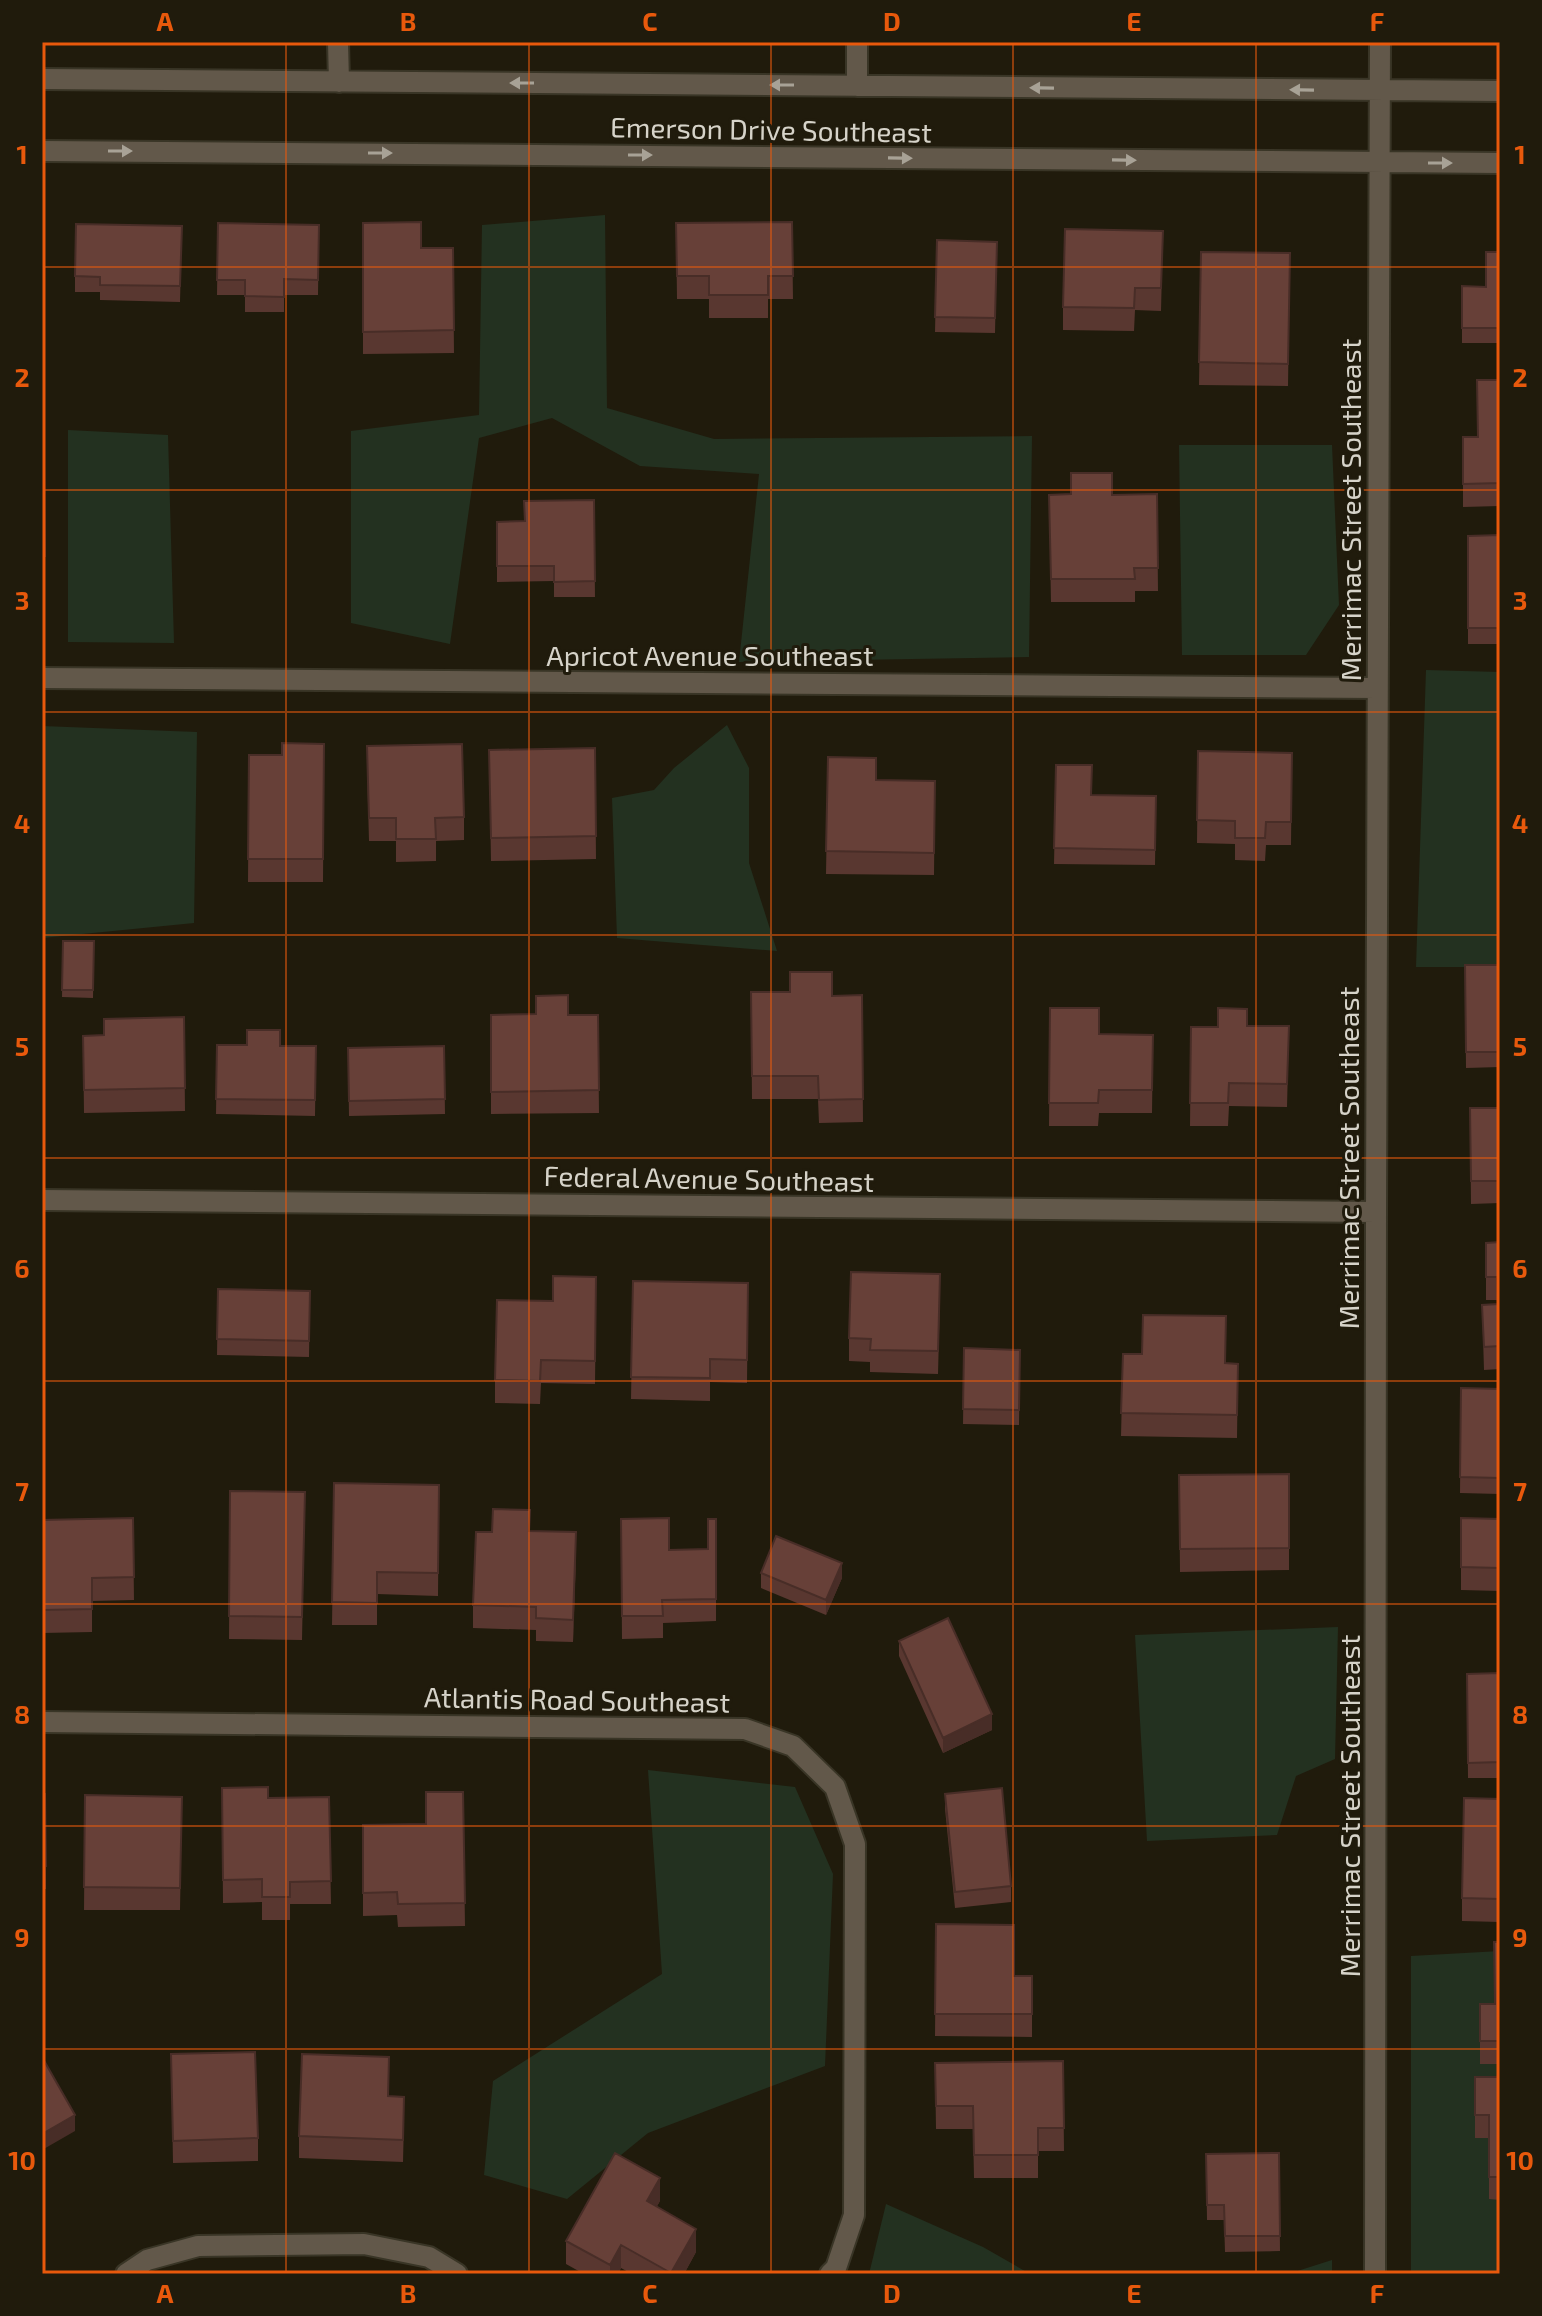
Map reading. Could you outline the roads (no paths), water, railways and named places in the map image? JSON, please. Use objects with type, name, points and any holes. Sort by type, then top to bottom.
[{"type":"street","points":[[338,42],[339,82]]},
{"type":"street","points":[[857,42],[857,86]]},
{"type":"street","name":"Merrimac Street Southeast","points":[[1375,2274],[1380,42]]},
{"type":"street","name":"Emerson Drive Southeast","points":[[42,79],[1500,91]]},
{"type":"street","name":"Emerson Drive Southeast","points":[[42,151],[1500,163]]},
{"type":"street","name":"Apricot Avenue Southeast","points":[[42,678],[1377,688]]},
{"type":"street","name":"Federal Avenue Southeast","points":[[42,1200],[1376,1212]]},
{"type":"street","name":"Atlantis Road Southeast","points":[[42,1722],[745,1729],[793,1746],[835,1787],[855,1844],[854,2215],[836,2268],[830,2274]]},
{"type":"street","points":[[126,2274],[147,2260],[198,2246],[364,2244],[429,2257],[457,2274]]}]
